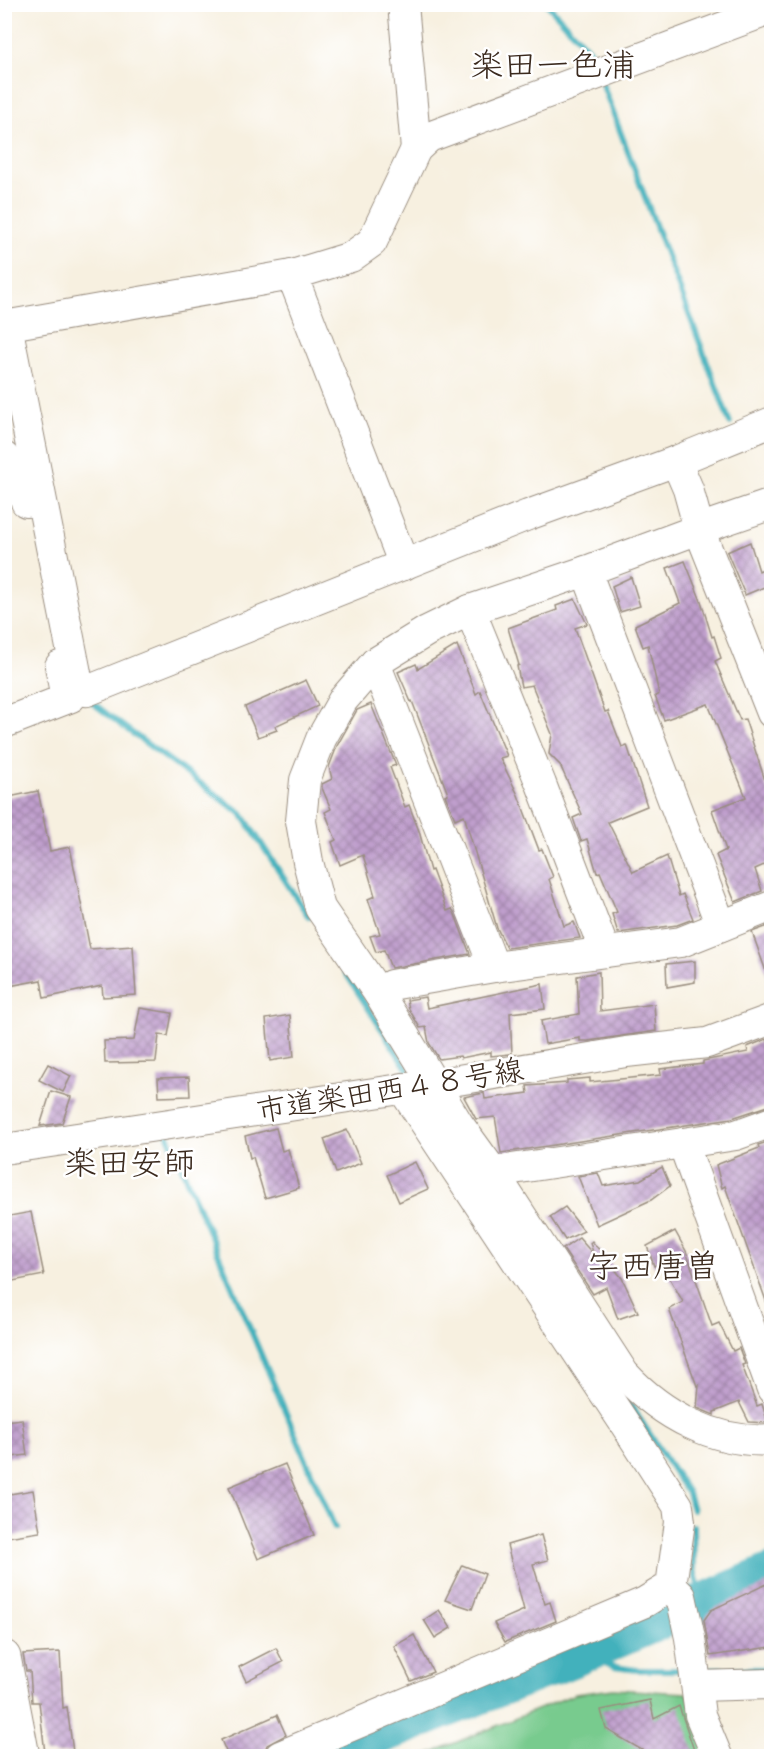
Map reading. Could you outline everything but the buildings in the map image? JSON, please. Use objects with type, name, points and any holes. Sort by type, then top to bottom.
[{"type":"main road","points":[[4,1657],[23,1756]]},
{"type":"street","points":[[403,4],[416,149]]},
{"type":"street","points":[[771,9],[429,137],[416,149],[372,242],[351,257],[292,275],[6,325],[78,683],[87,691],[528,515],[676,461],[771,422]]},
{"type":"street","points":[[292,275],[404,565]]},
{"type":"street","points":[[4,457],[20,474],[64,688],[71,697],[4,723]]},
{"type":"street","points":[[676,461],[688,489],[699,529],[771,713]]},
{"type":"street","points":[[771,504],[470,610],[427,631],[375,663],[343,700],[321,739],[305,780],[302,821],[308,862],[320,908],[379,994],[459,1125],[493,1172],[624,1374],[638,1389],[666,1411],[702,1429],[731,1438],[771,1440]]},
{"type":"street","points":[[586,571],[721,926]]},
{"type":"street","points":[[470,610],[541,784],[605,952]]},
{"type":"street","points":[[375,663],[494,967]]},
{"type":"street","points":[[379,994],[391,985],[494,967],[681,942],[771,906]]},
{"type":"street","name":"市道楽田西４８号線","points":[[4,1149],[434,1084],[626,1052],[707,1043],[771,1019]]},
{"type":"street","points":[[402,1088],[678,1506],[680,1522],[676,1591],[690,1638],[700,1715],[717,1756]]},
{"type":"street","points":[[493,1172],[736,1135],[771,1122]]},
{"type":"street","points":[[683,1143],[771,1389]]},
{"type":"street","points":[[280,1756],[676,1591]]},
{"type":"street","points":[[697,1686],[771,1684]]},
{"type":"green space","points":[[613,1689],[687,1693],[710,1756],[423,1756],[575,1694]]},
{"type":"waterway","points":[[547,4],[589,50],[596,68]]},
{"type":"waterway","points":[[602,83],[730,423]]},
{"type":"waterway","points":[[89,700],[242,814],[309,917]]},
{"type":"waterway","points":[[331,950],[408,1070]]},
{"type":"waterway","points":[[166,1131],[335,1528]]},
{"type":"waterway","points":[[628,1401],[688,1493],[693,1510]]},
{"type":"waterway","points":[[693,1526],[694,1570],[703,1602]]},
{"type":"waterway","points":[[330,1756],[584,1654],[772,1572]]},
{"type":"waterway","points":[[584,1654],[614,1667],[637,1670],[686,1670]]},
{"type":"waterway","points":[[702,1669],[764,1669]]},
{"type":"district","name":"楽田一色浦","points":[[553,65]]},
{"type":"district","name":"楽田安師","points":[[130,1163]]},
{"type":"district","name":"字西唐曽","points":[[653,1266]]}]
